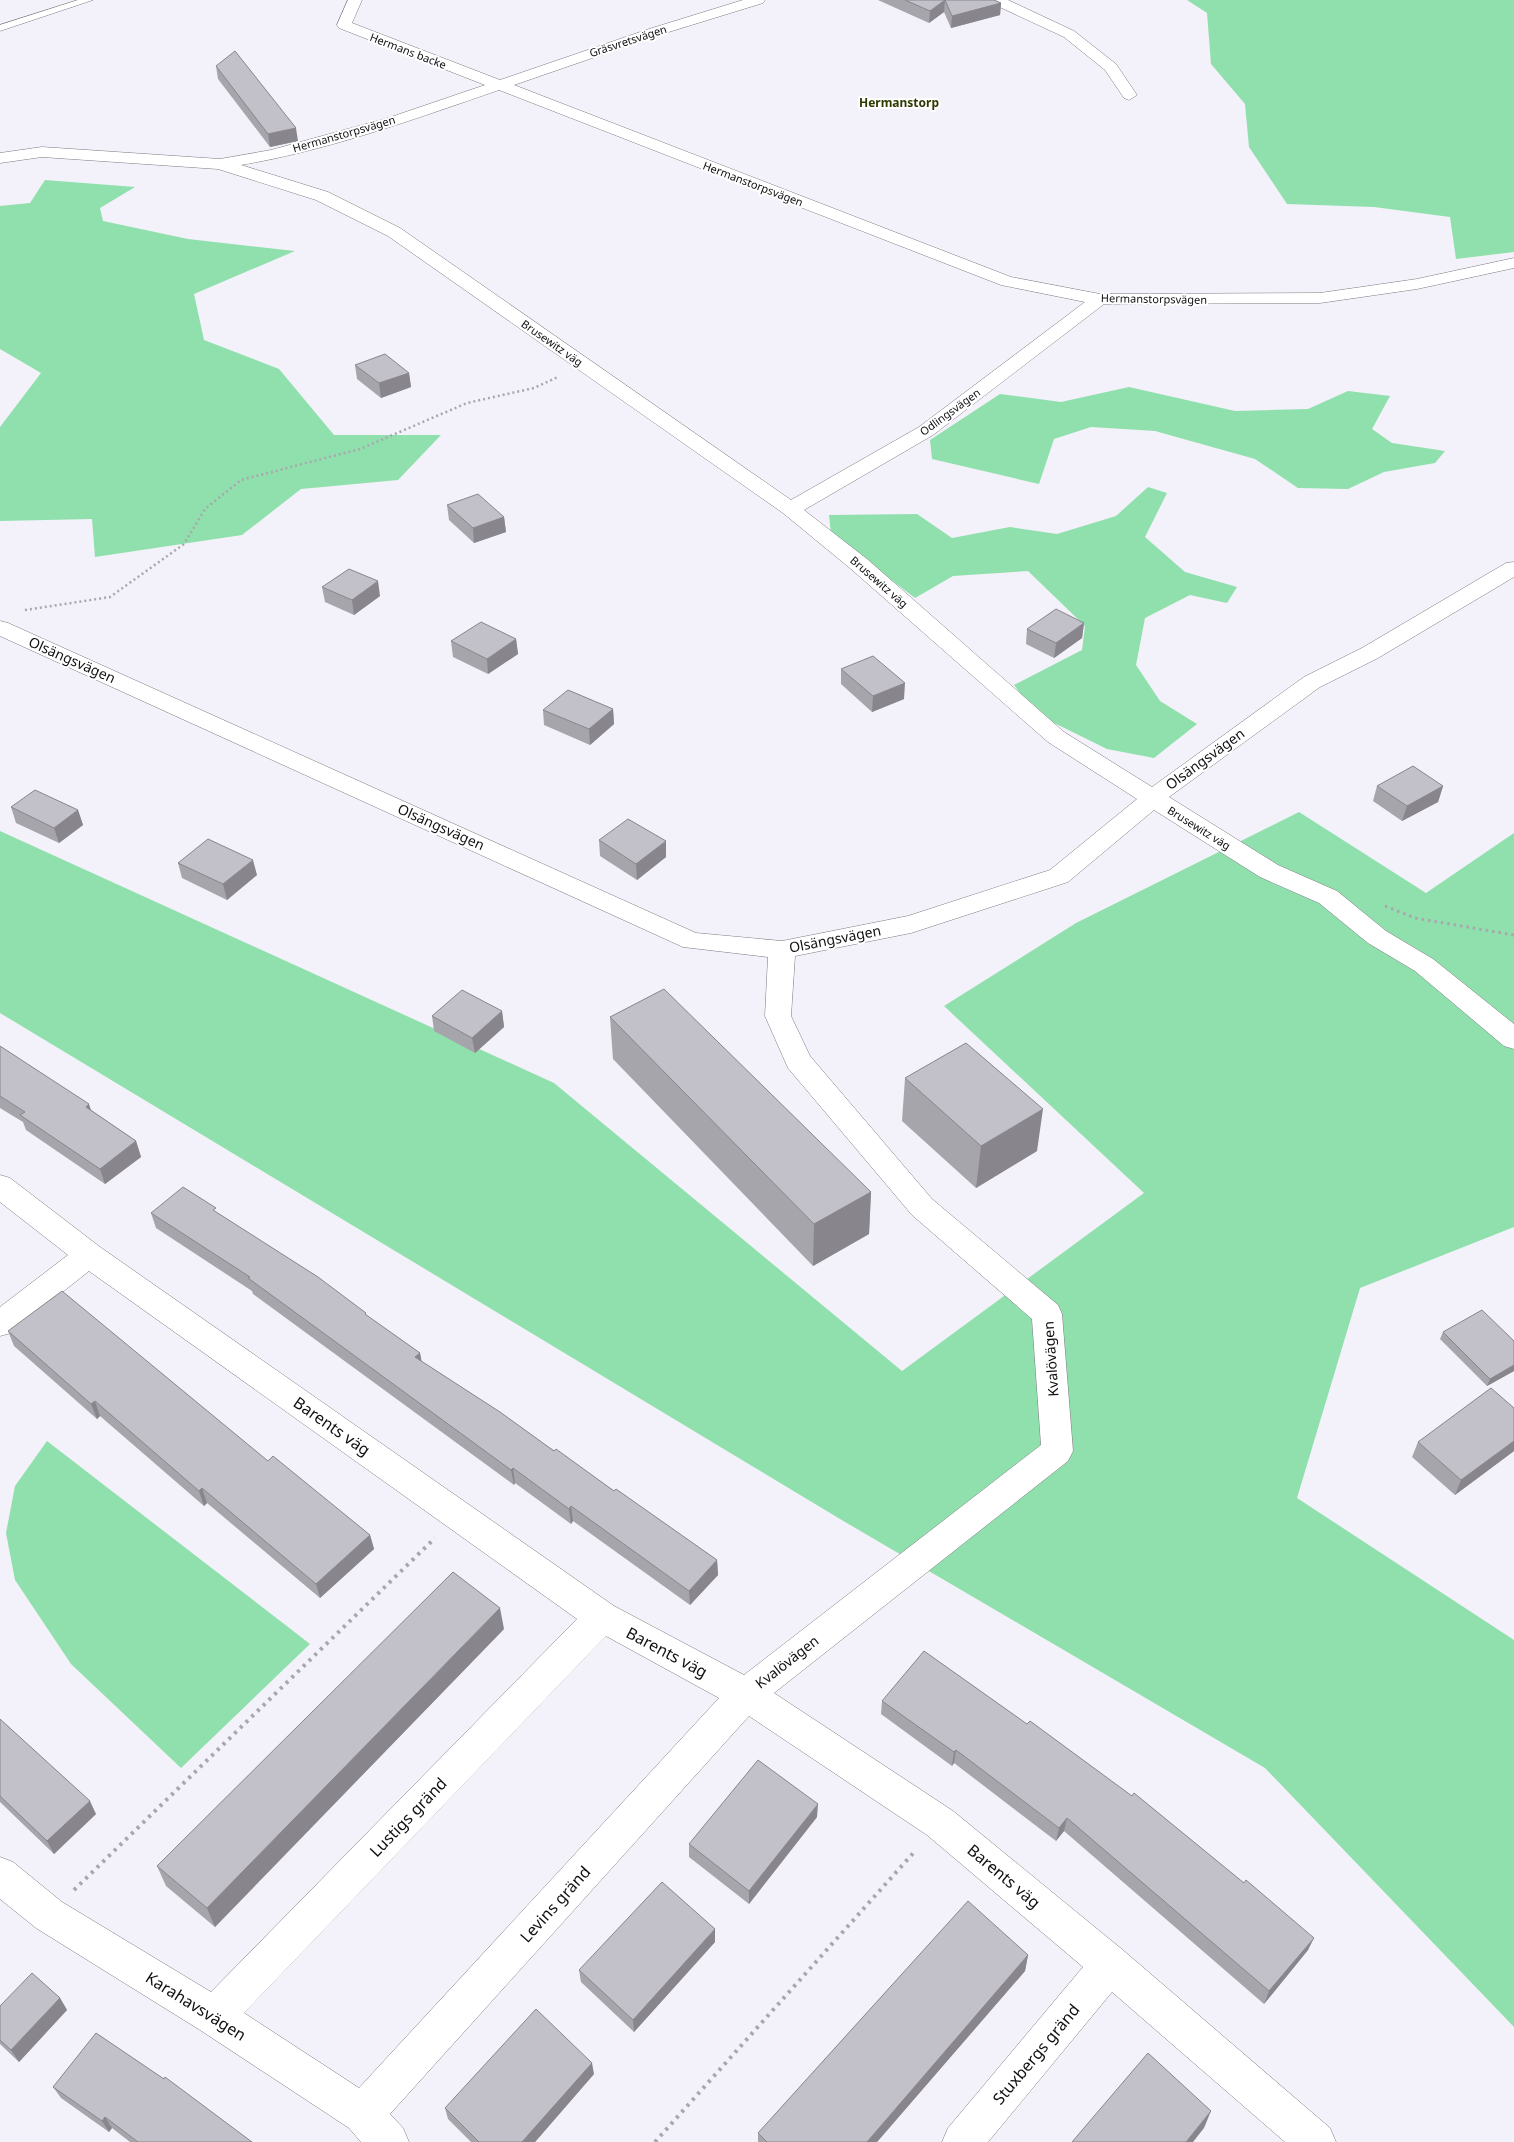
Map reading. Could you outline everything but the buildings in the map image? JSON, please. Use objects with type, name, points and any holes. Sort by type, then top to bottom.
[{"type":"street","name":"Hermans backe","points":[[356,0],[344,26],[499,86]]},
{"type":"street","name":"Gräsvretsvägen","points":[[499,86],[654,32],[758,0]]},
{"type":"street","points":[[996,0],[1069,34],[1111,67],[1128,95]]},
{"type":"street","name":"Hermanstorpsvägen","points":[[0,158],[42,152],[220,164],[273,154],[320,142],[394,121],[499,86],[1007,281],[1100,298],[1214,300],[1320,298],[1417,284],[1514,263]]},
{"type":"street","name":"Brusewitz väg","points":[[220,164],[322,196],[394,232],[790,509],[859,564],[1056,738],[1269,871],[1328,897],[1377,937],[1424,965],[1514,1039]]},
{"type":"street","name":"Odlingsvägen","points":[[790,509],[926,431],[1100,298]]},
{"type":"street","name":"Olsängsvägen","points":[[0,628],[692,942],[782,950],[911,924],[1059,876],[1153,799],[1312,682],[1370,653],[1514,568]]},
{"type":"street","name":"Kvalövägen","points":[[746,1694],[1057,1451],[1048,1314],[922,1207],[798,1061],[778,1016],[782,950]]},
{"type":"street","name":"Barents väg","points":[[0,1186],[89,1255],[602,1617],[746,1694],[940,1823],[1110,1965],[1316,2142]]},
{"type":"street","points":[[0,1324],[89,1255]]},
{"type":"street","name":"Lustigs gränd","points":[[214,2016],[602,1617]]},
{"type":"street","name":"Levins gränd","points":[[363,2114],[746,1694]]},
{"type":"street","name":"Karahavsvägen","points":[[0,1875],[49,1915],[214,2016],[363,2114],[388,2142]]},
{"type":"street","name":"Stuxbergs gränd","points":[[962,2142],[1110,1965]]},
{"type":"lane","points":[[0,28],[88,0]]},
{"type":"path","points":[[22,611],[110,597],[184,544],[204,510],[241,480],[360,449],[467,403],[534,388],[584,365]]},
{"type":"path","points":[[49,1915],[458,1516]]},
{"type":"path","points":[[655,2142],[940,1823]]},
{"type":"green space","points":[[1187,0],[1514,0],[1514,252],[1456,259],[1450,217],[1374,207],[1287,204],[1249,147],[1245,104],[1211,64],[1207,13]]},
{"type":"green space","points":[[45,180],[135,187],[100,208],[103,221],[188,239],[295,251],[194,294],[204,340],[279,369],[334,435],[441,435],[398,480],[301,489],[242,535],[95,557],[92,519],[0,521],[0,427],[41,373],[0,349],[0,206],[30,203]]},
{"type":"green space","points":[[1129,387],[1235,411],[1308,409],[1348,391],[1390,396],[1372,429],[1392,443],[1445,451],[1435,463],[1384,472],[1348,489],[1298,488],[1255,459],[1155,431],[1091,427],[1054,439],[1039,484],[932,459],[930,440],[1000,394],[1061,402]]},
{"type":"green space","points":[[1148,487],[1167,493],[1145,537],[1185,572],[1237,587],[1227,603],[1190,595],[1145,618],[1136,665],[1160,701],[1197,724],[1154,758],[1107,749],[1034,713],[1014,685],[1082,650],[1085,626],[1028,571],[953,576],[915,598],[831,534],[829,515],[917,514],[952,538],[1010,527],[1057,534],[1116,516]]},
{"type":"green space","points":[[1299,812],[1426,893],[1514,833],[1514,1227],[1360,1288],[1297,1498],[1514,1640],[1514,2027],[1265,1768],[840,1519],[0,1013],[0,831],[554,1083],[902,1371],[1144,1193],[944,1006],[1076,923]]},
{"type":"green space","points":[[47,1441],[310,1644],[181,1768],[71,1664],[15,1580],[6,1533],[15,1486]]},
{"type":"district","name":"Hermanstorp","points":[[899,103]]}]
